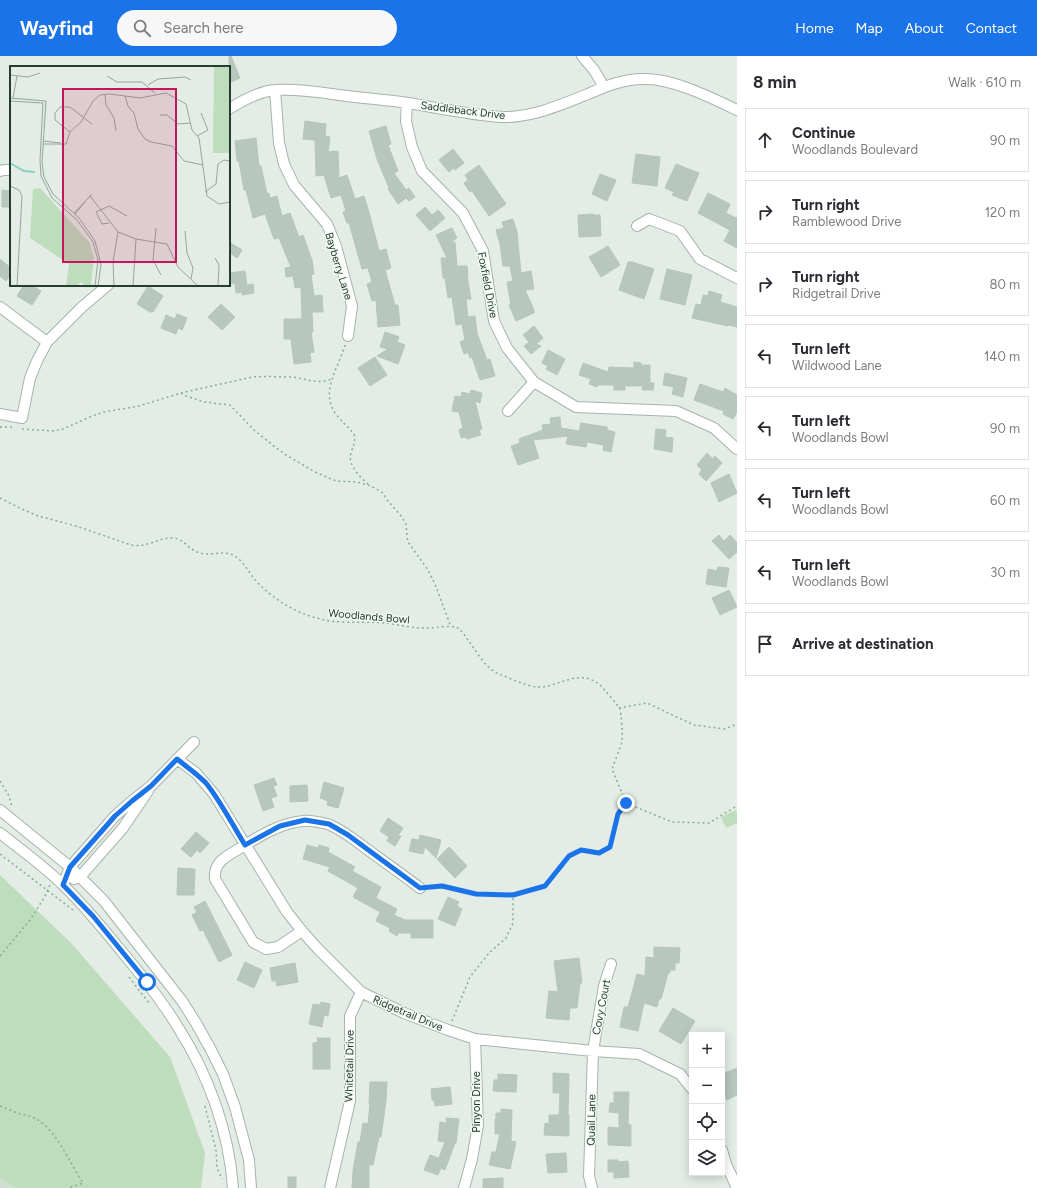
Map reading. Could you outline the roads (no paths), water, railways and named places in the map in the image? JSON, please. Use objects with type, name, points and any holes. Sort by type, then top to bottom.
[{"type":"street","points":[[582,56],[594,70],[604,87]]},
{"type":"street","name":"Saddleback Drive","points":[[230,108],[257,94],[275,90],[306,91],[407,103],[471,114],[503,117],[532,114],[627,80],[647,79],[677,84],[737,110]]},
{"type":"street","name":"Bayberry Lane","points":[[275,90],[279,143],[284,164],[294,185],[326,224],[336,246],[352,306],[348,336]]},
{"type":"street","name":"Foxfield Drive","points":[[407,103],[406,121],[412,147],[422,171],[464,213],[483,251],[494,321],[507,348],[534,382],[576,407],[676,411],[714,428],[737,449]]},
{"type":"street","points":[[0,171],[10,170]]},
{"type":"street","points":[[637,226],[649,219],[680,231],[700,259],[737,278]]},
{"type":"street","points":[[22,418],[30,378],[37,361],[48,342],[82,307],[107,286]]},
{"type":"street","points":[[0,307],[48,342]]},
{"type":"street","points":[[508,411],[534,382]]},
{"type":"street","points":[[0,414],[22,418]]},
{"type":"street","points":[[0,418],[22,418]]},
{"type":"street","points":[[63,885],[70,867],[115,816],[151,786],[194,742]]},
{"type":"street","name":"Ridgetrail Drive","points":[[177,759],[196,773],[214,794],[287,912],[318,949],[361,992],[404,1013],[475,1039],[593,1051],[639,1054],[680,1074],[689,1085]]},
{"type":"street","points":[[63,885],[80,877],[123,828],[151,786]]},
{"type":"street","points":[[0,810],[70,867],[104,901],[182,1000],[208,1043],[223,1074],[235,1108],[249,1160],[251,1188]]},
{"type":"street","points":[[302,930],[278,947],[266,949],[253,942],[218,885],[215,874],[219,863],[224,858],[245,845],[280,826],[305,820],[329,824],[348,835],[420,888]]},
{"type":"street","points":[[0,833],[63,885],[93,916],[147,982],[179,1028],[194,1055],[215,1102],[225,1136],[232,1175],[232,1188]]},
{"type":"street","name":"Covy Court","points":[[593,1051],[604,986],[611,964]]},
{"type":"street","name":"Whitetail Drive","points":[[330,1188],[350,1101],[350,1016],[361,992]]},
{"type":"street","name":"Pinyon Drive","points":[[464,1188],[472,1159],[478,1125],[475,1039]]},
{"type":"street","name":"Quail Lane","points":[[592,1188],[589,1176],[593,1051]]},
{"type":"street","points":[[725,1160],[737,1188]]}]
